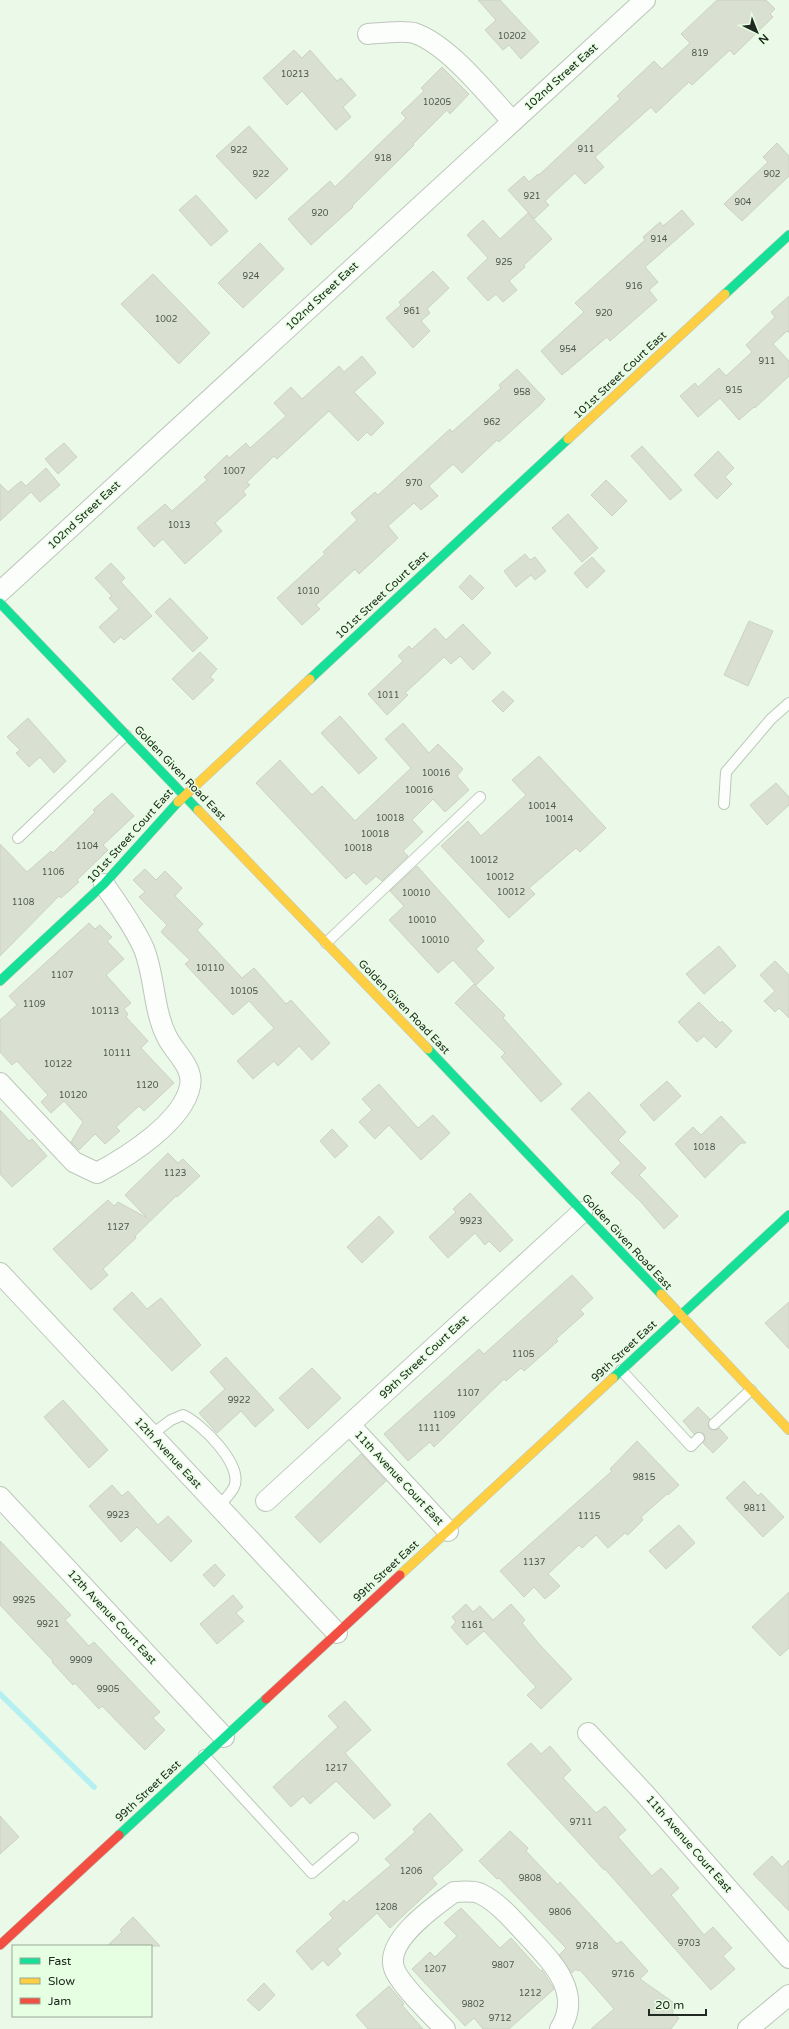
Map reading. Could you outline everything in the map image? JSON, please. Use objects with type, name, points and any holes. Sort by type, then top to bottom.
[{"type":"street","name":"102nd Street East","points":[[0,592],[645,0]]},
{"type":"street","points":[[368,34],[414,33],[438,46],[452,57],[512,121]]},
{"type":"street","name":"101st Street Court East","points":[[0,981],[104,884],[184,795],[789,235]]},
{"type":"street","name":"Golden Given Road East","points":[[0,603],[789,1430]]},
{"type":"street","points":[[0,1083],[74,1162],[97,1173],[120,1161],[162,1127],[178,1111],[186,1097],[191,1084],[183,1060],[167,1038],[160,1019],[145,951],[138,936],[104,884]]},
{"type":"street","name":"99th Street Court East","points":[[266,1501],[582,1212]]},
{"type":"street","name":"99th Street East","points":[[0,1945],[789,1215]]},
{"type":"street","name":"12th Avenue East","points":[[0,1273],[337,1633]]},
{"type":"street","name":"11th Avenue Court East","points":[[350,1425],[448,1531]]},
{"type":"street","name":"12th Avenue Court East","points":[[0,1497],[224,1737]]},
{"type":"street","name":"11th Avenue Court East","points":[[588,1733],[650,1799],[789,1958]]},
{"type":"street","points":[[445,2029],[407,1988],[394,1967],[394,1956],[395,1949],[402,1936],[429,1910],[454,1892],[480,1893],[496,1904],[559,1971],[566,1990],[563,2021]]},
{"type":"street","points":[[748,2029],[789,1995]]},
{"type":"lane","points":[[724,804],[726,772],[771,719],[789,703]]},
{"type":"lane","points":[[18,838],[126,735]]},
{"type":"lane","points":[[326,943],[480,797]]},
{"type":"lane","points":[[621,1370],[691,1446],[699,1438]]},
{"type":"lane","points":[[714,1424],[751,1390]]},
{"type":"lane","points":[[151,1435],[171,1420],[183,1415],[193,1420],[224,1451],[236,1477],[234,1487],[218,1507]]},
{"type":"lane","points":[[204,1755],[312,1873],[353,1838]]},
{"type":"building","points":[[478,0],[500,0],[539,42],[521,59],[509,45],[503,50],[485,30],[496,20]]},
{"type":"building","points":[[717,0],[766,0],[775,9],[770,14],[773,17],[734,55],[730,50],[692,85],[689,82],[656,113],[651,107],[595,157],[604,167],[585,184],[575,173],[545,201],[549,205],[534,219],[508,190],[524,176],[529,182],[538,174],[539,175],[620,99],[617,96],[654,61],[662,69],[690,43],[681,34]]},
{"type":"building","points":[[294,50],[302,58],[310,50],[337,81],[341,78],[356,95],[343,107],[351,117],[336,130],[302,91],[287,105],[263,78]]},
{"type":"building","points":[[442,67],[469,94],[450,114],[447,110],[352,206],[353,207],[311,245],[288,219],[330,181],[335,187],[406,118],[401,113],[424,91],[421,88]]},
{"type":"building","points":[[249,126],[288,169],[256,199],[216,156]]},
{"type":"building","points":[[777,143],[789,156],[789,176],[742,221],[724,204],[768,162],[763,157]]},
{"type":"building","points":[[196,195],[228,231],[211,246],[179,210]]},
{"type":"building","points":[[682,210],[694,224],[645,267],[658,282],[649,290],[657,300],[610,341],[607,337],[562,375],[541,351],[584,312],[575,303],[645,240],[643,237],[660,222],[663,226]]},
{"type":"building","points":[[528,213],[552,239],[509,281],[517,290],[503,302],[496,294],[488,301],[467,278],[488,258],[467,235],[483,220],[500,239]]},
{"type":"building","points":[[260,243],[284,269],[243,308],[218,283]]},
{"type":"building","points":[[433,271],[449,288],[427,309],[430,313],[421,321],[430,331],[413,348],[386,318],[401,305],[399,302]]},
{"type":"building","points":[[153,274],[210,333],[179,364],[121,304]]},
{"type":"building","points":[[789,296],[789,333],[787,331],[773,344],[789,361],[789,376],[755,408],[754,407],[739,420],[720,398],[698,417],[680,396],[695,383],[698,387],[719,368],[726,376],[752,352],[746,345],[775,317],[771,312]]},
{"type":"building","points":[[362,356],[376,373],[354,392],[384,423],[371,436],[367,432],[358,441],[329,411],[277,459],[274,456],[247,482],[250,485],[243,491],[246,495],[215,523],[222,531],[185,564],[163,539],[154,547],[137,528],[165,504],[172,511],[207,480],[204,477],[227,455],[229,458],[246,443],[250,448],[286,416],[274,403],[291,387],[302,399],[339,366],[344,372]]},
{"type":"building","points":[[517,369],[545,399],[541,404],[499,442],[497,440],[462,473],[453,464],[429,486],[438,496],[421,510],[414,503],[388,526],[398,538],[359,574],[355,569],[316,605],[320,609],[302,625],[277,598],[325,554],[323,552],[357,520],[351,513],[375,492],[378,495],[450,429],[452,432],[501,388],[499,385]]},
{"type":"building","points":[[64,443],[77,457],[58,474],[45,459]]},
{"type":"building","points":[[642,446],[682,490],[670,500],[631,456]]},
{"type":"building","points":[[718,451],[734,468],[725,477],[732,484],[717,499],[694,475]]},
{"type":"building","points":[[46,468],[60,485],[40,502],[31,492],[0,521],[0,484],[8,492],[21,481],[26,486]]},
{"type":"building","points":[[606,480],[627,501],[612,516],[591,495]]},
{"type":"building","points":[[568,514],[598,548],[582,562],[552,528]]},
{"type":"building","points":[[525,554],[530,560],[535,557],[546,571],[535,580],[531,575],[516,587],[504,571]]},
{"type":"building","points":[[592,557],[605,571],[587,588],[574,573]]},
{"type":"building","points":[[111,563],[125,578],[121,582],[152,616],[124,640],[121,637],[114,643],[99,627],[119,609],[109,598],[112,596],[95,578]]},
{"type":"building","points":[[470,575],[484,588],[472,600],[459,587]]},
{"type":"building","points":[[170,598],[208,638],[193,652],[155,612]]},
{"type":"building","points":[[749,621],[773,631],[748,686],[724,675]]},
{"type":"building","points":[[463,624],[491,653],[473,670],[460,656],[451,664],[444,657],[405,693],[408,695],[387,715],[368,694],[403,661],[398,656],[409,646],[412,649],[435,628],[446,640]]},
{"type":"building","points":[[200,652],[217,669],[210,677],[214,680],[193,700],[172,679]]},
{"type":"building","points":[[503,691],[514,701],[503,712],[492,701]]},
{"type":"building","points":[[340,716],[377,758],[359,774],[321,733]]},
{"type":"building","points":[[28,718],[66,761],[54,773],[40,757],[29,767],[16,753],[20,750],[7,737]]},
{"type":"building","points":[[403,723],[429,753],[438,744],[463,769],[457,776],[469,790],[445,812],[433,799],[412,820],[423,832],[403,851],[408,856],[382,881],[376,876],[366,885],[354,872],[346,879],[256,783],[280,760],[312,795],[322,786],[355,821],[411,768],[385,739]]},
{"type":"building","points":[[539,756],[606,828],[580,852],[576,848],[529,888],[535,894],[509,918],[441,846],[468,821],[481,836],[526,795],[512,780]]},
{"type":"building","points":[[776,783],[789,797],[789,805],[767,825],[750,805]]},
{"type":"building","points":[[112,793],[134,816],[103,845],[108,850],[77,880],[79,882],[61,898],[59,896],[0,956],[0,844],[27,872],[51,851],[53,853],[95,812],[93,810]]},
{"type":"building","points":[[417,866],[484,941],[476,949],[494,968],[476,985],[453,960],[438,973],[389,920],[404,906],[390,891]]},
{"type":"building","points":[[145,869],[156,880],[165,871],[182,888],[175,896],[203,924],[197,930],[242,978],[254,968],[286,1004],[291,1000],[330,1043],[312,1060],[299,1046],[278,1066],[274,1061],[253,1079],[237,1061],[274,1028],[249,1001],[233,1015],[185,964],[190,960],[161,932],[167,925],[139,897],[145,892],[133,880]]},
{"type":"building","points":[[89,923],[95,929],[100,925],[112,937],[107,941],[124,959],[106,975],[131,1003],[124,1009],[128,1014],[126,1017],[148,1041],[141,1048],[174,1083],[144,1111],[139,1106],[116,1127],[120,1131],[105,1144],[95,1134],[79,1150],[71,1142],[83,1122],[64,1101],[51,1113],[41,1102],[48,1095],[17,1061],[12,1065],[0,1052],[0,1020],[17,1005],[9,996]]},
{"type":"building","points":[[719,946],[736,966],[704,994],[686,974]]},
{"type":"building","points":[[775,961],[789,975],[789,1018],[779,1008],[775,1012],[764,1001],[775,991],[760,975]]},
{"type":"building","points":[[474,984],[505,1015],[503,1018],[562,1084],[541,1102],[501,1057],[505,1053],[455,1003]]},
{"type":"building","points":[[699,1002],[720,1023],[722,1021],[732,1031],[716,1048],[704,1036],[697,1042],[678,1022]]},
{"type":"building","points":[[667,1081],[681,1096],[654,1121],[640,1105]]},
{"type":"building","points":[[379,1084],[418,1128],[433,1115],[450,1133],[421,1160],[389,1125],[375,1139],[359,1122],[372,1110],[362,1099]]},
{"type":"building","points":[[589,1092],[626,1132],[618,1140],[646,1168],[639,1175],[678,1216],[664,1229],[641,1202],[611,1173],[621,1163],[571,1109]]},
{"type":"building","points":[[0,1110],[29,1141],[32,1139],[47,1156],[12,1187],[0,1174]]},
{"type":"building","points":[[721,1116],[746,1143],[741,1143],[705,1178],[675,1144],[693,1127],[701,1135]]},
{"type":"building","points":[[332,1129],[348,1146],[335,1158],[320,1141]]},
{"type":"building","points":[[168,1153],[178,1163],[183,1159],[200,1176],[177,1197],[176,1196],[135,1236],[136,1238],[103,1269],[108,1275],[91,1290],[53,1249],[108,1200],[114,1206],[118,1202],[147,1218],[125,1195]]},
{"type":"building","points":[[470,1193],[513,1240],[500,1252],[489,1241],[485,1245],[475,1233],[448,1258],[429,1237],[456,1212],[453,1209]]},
{"type":"building","points":[[379,1216],[394,1232],[362,1263],[347,1247]]},
{"type":"building","points":[[572,1275],[593,1298],[580,1310],[584,1314],[556,1339],[558,1341],[524,1371],[521,1368],[506,1381],[504,1379],[434,1447],[430,1442],[408,1461],[384,1434],[479,1349],[484,1354]]},
{"type":"building","points":[[132,1292],[147,1309],[161,1298],[201,1345],[172,1371],[113,1309]]},
{"type":"building","points":[[789,1302],[789,1349],[765,1323]]},
{"type":"building","points":[[226,1357],[274,1410],[255,1427],[241,1411],[217,1433],[199,1413],[225,1389],[210,1372]]},
{"type":"building","points":[[312,1368],[341,1398],[308,1429],[279,1398]]},
{"type":"building","points":[[63,1400],[108,1450],[89,1468],[44,1417]]},
{"type":"building","points":[[698,1407],[710,1419],[708,1425],[710,1429],[715,1430],[719,1428],[728,1438],[713,1453],[703,1443],[705,1439],[704,1434],[700,1432],[694,1434],[683,1421]]},
{"type":"building","points":[[637,1441],[679,1485],[641,1517],[643,1520],[628,1535],[625,1533],[608,1548],[596,1535],[582,1548],[579,1545],[548,1574],[560,1586],[545,1599],[534,1587],[524,1597],[500,1571],[612,1471],[610,1469]]},
{"type":"building","points":[[361,1454],[386,1481],[320,1543],[295,1517]]},
{"type":"building","points":[[744,1481],[758,1496],[761,1493],[784,1517],[763,1537],[726,1498]]},
{"type":"building","points":[[112,1485],[122,1496],[128,1491],[158,1525],[168,1516],[192,1541],[171,1562],[137,1527],[121,1542],[89,1506]]},
{"type":"building","points":[[679,1525],[695,1543],[666,1569],[649,1551]]},
{"type":"building","points":[[0,1541],[71,1615],[65,1620],[89,1646],[94,1642],[160,1712],[153,1718],[165,1730],[145,1750],[102,1706],[99,1709],[75,1683],[73,1685],[52,1662],[53,1661],[0,1605]]},
{"type":"building","points":[[215,1564],[225,1575],[214,1587],[203,1575]]},
{"type":"building","points":[[789,1592],[789,1648],[780,1656],[752,1627]]},
{"type":"building","points":[[233,1595],[243,1607],[236,1613],[244,1621],[217,1644],[200,1624]]},
{"type":"building","points":[[466,1604],[473,1612],[480,1606],[493,1620],[511,1604],[525,1620],[522,1623],[539,1644],[572,1679],[541,1709],[527,1695],[536,1687],[484,1631],[467,1645],[451,1627],[456,1622],[452,1617]]},
{"type":"building","points":[[345,1701],[371,1730],[345,1753],[391,1805],[374,1819],[336,1781],[310,1804],[303,1796],[291,1807],[273,1787],[338,1727],[328,1716]]},
{"type":"building","points":[[531,1743],[541,1754],[550,1746],[571,1770],[563,1778],[596,1813],[605,1806],[626,1830],[618,1837],[652,1876],[661,1868],[679,1888],[671,1895],[704,1935],[713,1927],[732,1948],[723,1956],[735,1969],[711,1990],[605,1869],[604,1870],[507,1764]]},
{"type":"building","points":[[430,1813],[463,1850],[432,1878],[437,1884],[390,1928],[377,1913],[337,1949],[341,1954],[328,1966],[323,1960],[312,1970],[296,1951],[333,1918],[329,1914],[344,1900],[346,1903],[391,1865],[385,1859],[415,1832],[413,1829]]},
{"type":"building","points":[[0,1816],[19,1837],[0,1854]]},
{"type":"building","points":[[510,1831],[528,1848],[526,1851],[558,1885],[560,1882],[617,1944],[621,1941],[648,1971],[640,1979],[677,2005],[672,2013],[679,2018],[671,2029],[591,2029],[614,2009],[580,1970],[578,1971],[576,1969],[572,1973],[559,1955],[566,1948],[499,1878],[497,1879],[479,1861]]},
{"type":"building","points":[[772,1856],[782,1867],[789,1860],[789,1911],[753,1874]]},
{"type":"building","points":[[461,1908],[500,1948],[511,1938],[538,1968],[541,1971],[542,1970],[554,1989],[509,2029],[483,2029],[474,2018],[465,2026],[412,1969],[430,1952],[435,1957],[457,1936],[444,1923]]},
{"type":"building","points":[[133,1917],[160,1946],[108,1945],[122,1932],[120,1930]]},
{"type":"building","points":[[264,1983],[275,1995],[259,2011],[247,2000]]},
{"type":"building","points":[[389,1986],[404,2004],[402,2005],[423,2029],[368,2029],[356,2015]]},
{"type":"waterway","points":[[0,1694],[94,1787]]},
{"type":"traffic: fast","points":[[725,294],[789,235]]},
{"type":"traffic: fast","points":[[310,679],[568,439]]},
{"type":"traffic: fast","points":[[0,603],[198,810]]},
{"type":"traffic: fast","points":[[0,981],[104,884],[178,802]]},
{"type":"traffic: fast","points":[[428,1049],[661,1294]]},
{"type":"traffic: fast","points":[[613,1378],[789,1215]]},
{"type":"traffic: fast","points":[[119,1835],[266,1699]]},
{"type":"traffic: slow","points":[[568,439],[725,294]]},
{"type":"traffic: slow","points":[[178,802],[310,679]]},
{"type":"traffic: slow","points":[[198,810],[428,1049]]},
{"type":"traffic: slow","points":[[661,1294],[789,1430]]},
{"type":"traffic: slow","points":[[400,1575],[613,1378]]},
{"type":"traffic: jam","points":[[266,1699],[400,1575]]},
{"type":"traffic: jam","points":[[0,1945],[119,1835]]}]
